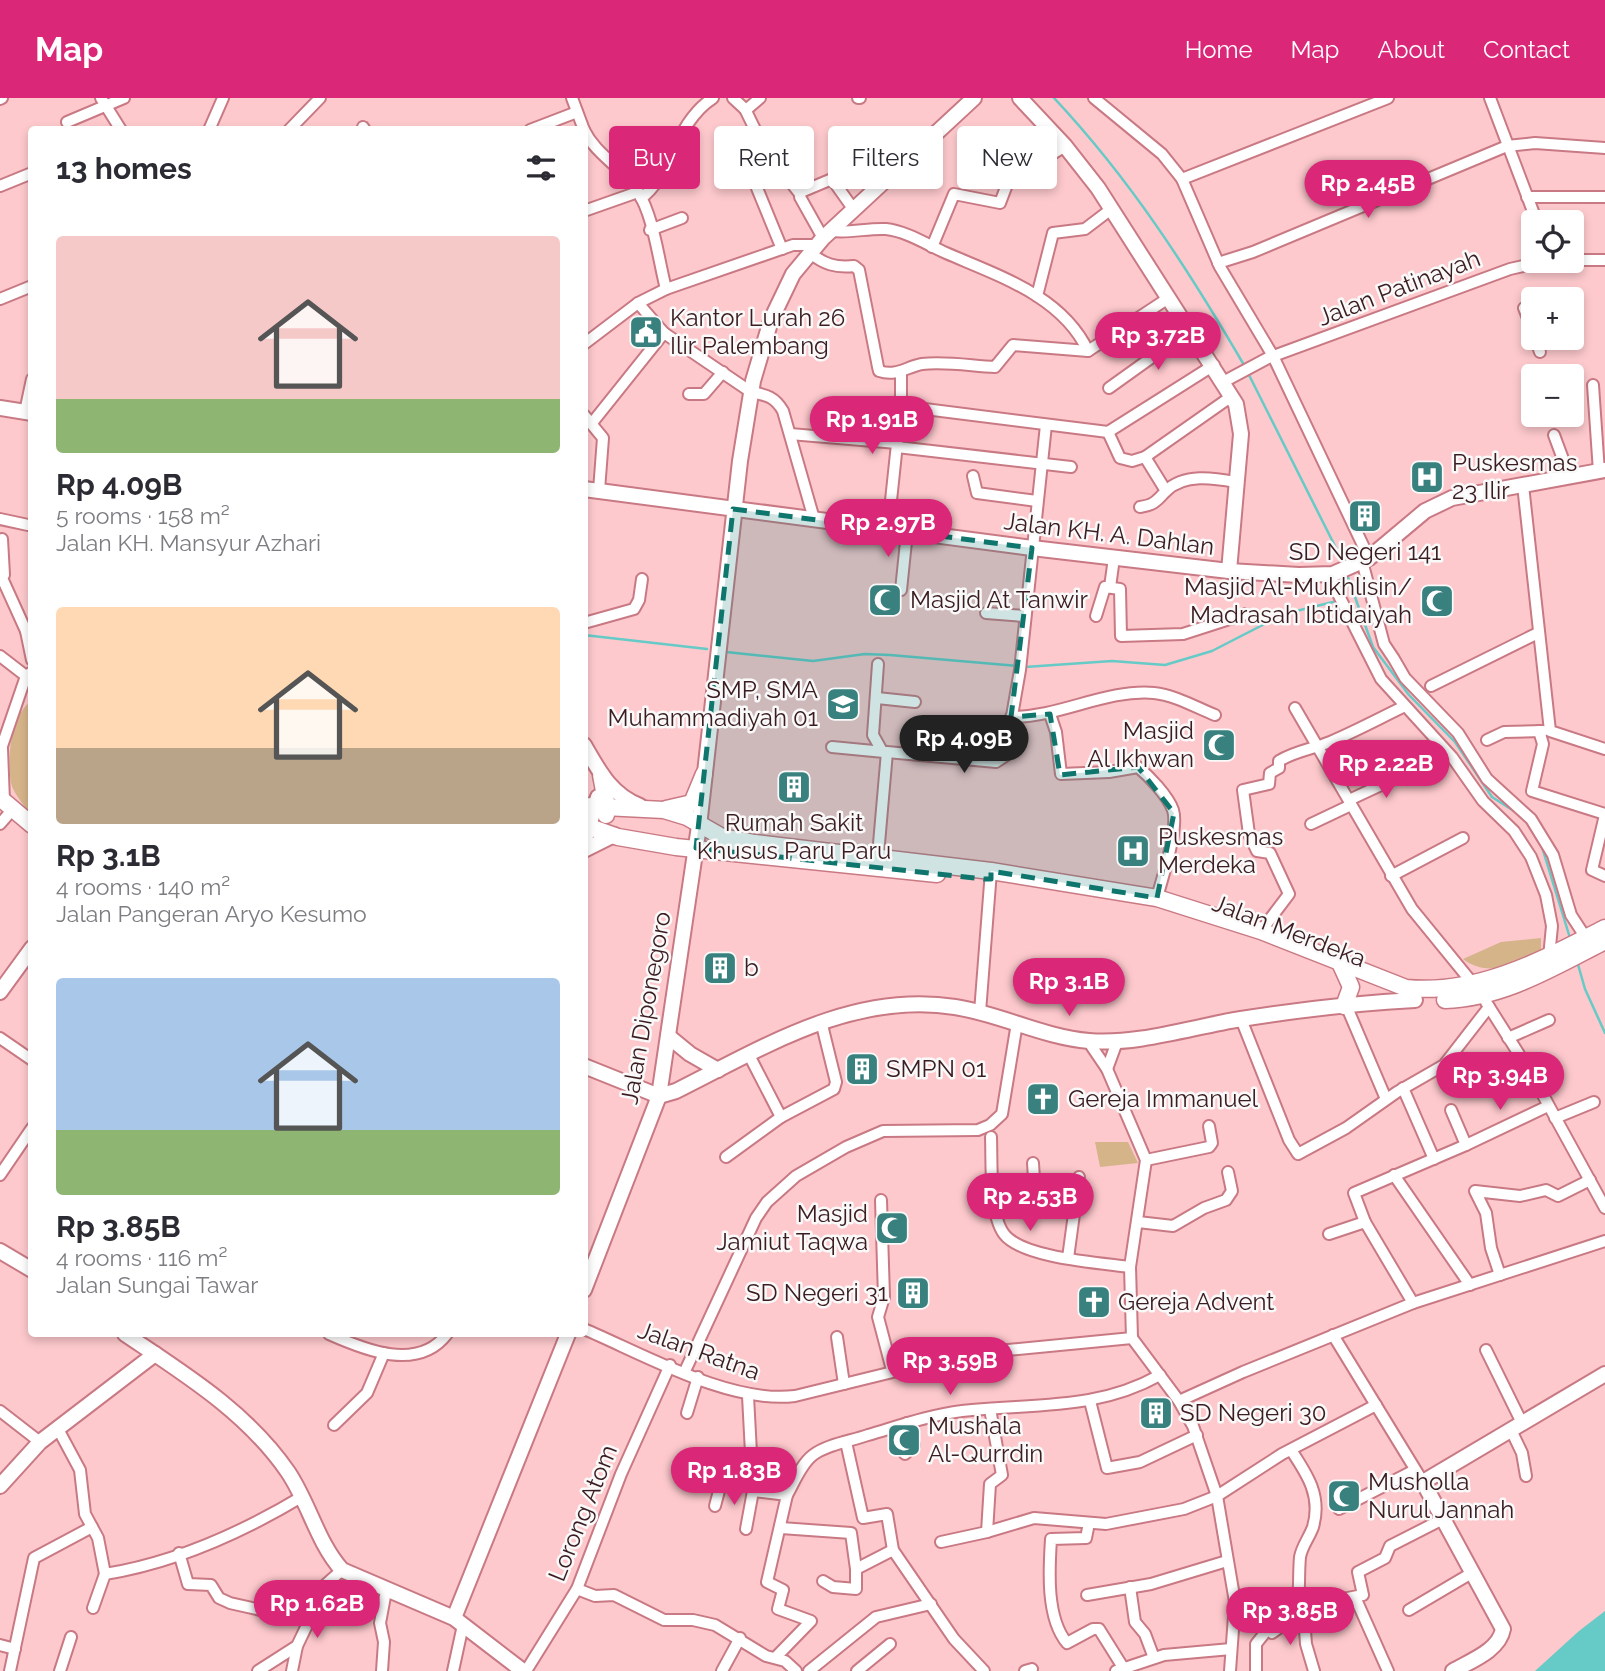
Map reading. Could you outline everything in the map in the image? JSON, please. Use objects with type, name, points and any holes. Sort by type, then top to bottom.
[{"type":"main road","points":[[596,807],[664,810],[692,803],[704,774]]},
{"type":"main road","points":[[601,775],[596,807],[614,835]]},
{"type":"main road","points":[[6,803],[28,822]]},
{"type":"main road","name":"Jalan Merdeka","points":[[664,810],[687,817],[722,837],[755,843],[878,855],[1155,907],[1264,942],[1415,1000],[1482,996],[1584,943],[1605,928]]},
{"type":"main road","name":"Jalan Merdeka","points":[[588,825],[614,835],[696,848],[991,875],[1157,898],[1261,931],[1345,971],[1406,989],[1482,996]]},
{"type":"main road","name":"Jalan Merdeka","points":[[1584,943],[1605,941]]},
{"type":"main road","points":[[1345,971],[1350,993],[1345,1005]]},
{"type":"street","points":[[67,122],[103,102],[124,98]]},
{"type":"street","points":[[211,126],[223,98]]},
{"type":"street","points":[[293,126],[320,98]]},
{"type":"street","points":[[572,98],[582,126]]},
{"type":"street","points":[[588,210],[639,195],[654,187],[673,147],[694,114],[713,98]]},
{"type":"street","points":[[733,98],[745,109],[765,150],[800,194],[820,242],[825,264],[835,267],[854,266],[859,270],[879,370],[901,373],[922,364],[995,367],[1013,345],[1088,351],[1167,299]]},
{"type":"street","points":[[745,109],[760,98]]},
{"type":"street","points":[[704,774],[733,509],[751,392],[771,320],[793,274],[820,242],[974,98]]},
{"type":"street","points":[[1020,98],[1090,177],[1167,299],[1214,365],[1229,379],[1241,434],[1229,571]]},
{"type":"street","points":[[1094,98],[1162,153],[1182,179],[1218,263],[1270,357],[1363,560],[1384,644],[1405,678],[1458,733],[1487,779],[1531,819],[1553,855],[1571,915],[1584,943]]},
{"type":"street","points":[[1182,179],[1388,98]]},
{"type":"street","points":[[1490,98],[1533,210]]},
{"type":"street","points":[[103,102],[118,126]]},
{"type":"street","points":[[540,126],[577,112]]},
{"type":"street","points":[[588,137],[624,173],[639,195],[666,289]]},
{"type":"street","points":[[1218,263],[1253,252],[1507,146],[1535,143],[1605,148]]},
{"type":"street","points":[[932,247],[954,194],[998,204],[1008,181],[1065,146]]},
{"type":"street","points":[[0,186],[28,175]]},
{"type":"street","points":[[800,194],[832,179],[854,211]]},
{"type":"street","points":[[757,189],[782,249]]},
{"type":"street","points":[[1527,197],[1605,197]]},
{"type":"street","points":[[1037,296],[1052,235],[1085,229],[1110,210]]},
{"type":"street","points":[[650,230],[682,219]]},
{"type":"street","points":[[588,339],[638,303],[666,289],[798,244],[820,242],[849,233],[888,230],[932,247],[1037,296],[1077,329],[1088,351]]},
{"type":"street","points":[[1584,260],[1605,260]]},
{"type":"street","name":"Jalan Patinayah","points":[[1229,379],[1270,357],[1521,267]]},
{"type":"street","points":[[1,295],[28,287]]},
{"type":"street","points":[[638,303],[664,333],[751,392],[767,395],[778,402],[814,519]]},
{"type":"street","points":[[1109,388],[1190,330]]},
{"type":"street","points":[[592,490],[603,438],[588,419],[664,333]]},
{"type":"street","points":[[901,406],[1108,432],[1214,365]]},
{"type":"street","points":[[689,394],[704,394],[723,372]]},
{"type":"street","points":[[888,529],[901,406],[901,373]]},
{"type":"street","points":[[1554,959],[1546,894],[1531,857],[1514,831],[1483,801],[1452,757],[1381,679],[1330,574],[1363,560],[1438,503],[1452,498],[1602,471],[1593,386]]},
{"type":"street","points":[[1108,432],[1120,458],[1132,461],[1144,457],[1232,396]]},
{"type":"street","points":[[0,408],[28,412]]},
{"type":"street","points":[[832,747],[996,762],[1004,756],[1020,665],[1046,425]]},
{"type":"street","points":[[790,434],[1071,467]]},
{"type":"street","points":[[1555,436],[1570,478]]},
{"type":"street","points":[[1144,457],[1166,491]]},
{"type":"street","points":[[973,476],[977,493],[1037,501]]},
{"type":"street","points":[[1140,507],[1157,502],[1166,491],[1203,477],[1236,482]]},
{"type":"street","points":[[1523,485],[1538,633],[1544,731],[1543,749],[1531,790],[1605,815],[1592,870],[1604,874]]},
{"type":"street","name":"Jalan KH. A. Dahlan","points":[[592,490],[1114,558],[1229,571],[1330,574]]},
{"type":"street","points":[[0,519],[28,525]]},
{"type":"street","points":[[901,590],[907,532]]},
{"type":"street","points":[[2,538],[1,578],[28,628]]},
{"type":"street","points":[[1111,587],[1114,558]]},
{"type":"street","points":[[588,622],[634,609],[639,600],[642,579]]},
{"type":"street","points":[[1096,616],[1105,587],[1120,589],[1121,636],[1183,634],[1245,614]]},
{"type":"street","points":[[986,613],[1024,616]]},
{"type":"street","points":[[1431,686],[1538,633]]},
{"type":"street","points":[[0,656],[28,673]]},
{"type":"street","points":[[878,664],[873,735],[884,752],[878,855]]},
{"type":"street","points":[[0,824],[6,803],[1,750],[28,677]]},
{"type":"street","points":[[1011,718],[1050,714],[1114,695],[1156,693],[1215,715]]},
{"type":"street","points":[[877,698],[915,702]]},
{"type":"street","points":[[1261,931],[1289,894],[1270,853],[1257,851],[1250,837],[1243,790],[1268,784],[1270,772],[1279,768],[1279,761],[1295,751],[1318,746],[1354,732],[1405,706]]},
{"type":"street","points":[[1295,708],[1391,876],[1420,920],[1482,996],[1524,1062],[1605,1208]]},
{"type":"street","points":[[1050,714],[1056,732],[1061,774],[1109,772],[1138,767],[1172,809],[1169,849],[1157,898]]},
{"type":"street","points":[[1487,740],[1504,732],[1544,731],[1605,749]]},
{"type":"street","points":[[588,752],[601,775],[619,797],[641,807]]},
{"type":"street","points":[[1311,824],[1409,772]]},
{"type":"street","name":"Jalan Diponegoro","points":[[588,1280],[659,1096],[696,848],[704,774]]},
{"type":"street","points":[[588,823],[596,807]]},
{"type":"street","points":[[588,848],[614,835]]},
{"type":"street","points":[[1391,876],[1463,838]]},
{"type":"street","points":[[980,1012],[991,875]]},
{"type":"street","points":[[0,992],[28,954]]},
{"type":"street","points":[[1241,1019],[1296,1154],[1346,1128],[1403,1088],[1444,1065],[1482,996]]},
{"type":"street","points":[[588,1068],[659,1096],[821,1021],[853,1011],[894,1004],[952,1007],[980,1012],[1088,1041],[1118,1039],[1345,1005],[1415,1000]]},
{"type":"street","points":[[1345,1005],[1387,1099]]},
{"type":"street","points":[[1508,1038],[1549,1020]]},
{"type":"street","points":[[726,1157],[781,1117],[828,1095],[834,1088],[836,1082],[821,1021]]},
{"type":"street","points":[[685,1371],[741,1244],[767,1202],[816,1164],[883,1131],[978,1130],[990,1125],[1002,1114],[1017,1023]]},
{"type":"street","points":[[668,1036],[718,1070]]},
{"type":"street","points":[[0,1038],[28,1057]]},
{"type":"street","points":[[1107,1069],[1118,1039]]},
{"type":"street","points":[[1088,1041],[1107,1069],[1146,1160],[1130,1267],[1132,1338],[1179,1401],[1197,1435],[1217,1496],[1235,1602],[1230,1671]]},
{"type":"street","points":[[749,1055],[781,1117]]},
{"type":"street","points":[[1403,1088],[1434,1158]]},
{"type":"street","points":[[1555,1118],[1594,1102]]},
{"type":"street","points":[[1413,1303],[1365,1222],[1354,1193],[1548,1106]]},
{"type":"street","points":[[1451,1110],[1466,1145]]},
{"type":"street","points":[[1146,1160],[1209,1147],[1213,1143],[1209,1126]]},
{"type":"street","points":[[0,1175],[28,1134]]},
{"type":"street","points":[[991,1137],[994,1200],[1005,1235],[1024,1247],[1068,1258],[1130,1267]]},
{"type":"street","points":[[994,1200],[1035,1195],[1034,1163]]},
{"type":"street","points":[[1138,1222],[1173,1226],[1204,1208],[1226,1200],[1232,1191],[1227,1172]]},
{"type":"street","points":[[1394,1175],[1469,1285]]},
{"type":"street","points":[[1068,1258],[1079,1177]]},
{"type":"street","points":[[1500,1275],[1491,1248],[1486,1213],[1475,1191],[1520,1196],[1546,1190],[1558,1196],[1590,1180]]},
{"type":"street","points":[[881,1200],[884,1297],[878,1317],[892,1370]]},
{"type":"street","points":[[1329,1234],[1365,1222]]},
{"type":"street","points":[[1179,1401],[1413,1303],[1605,1241]]},
{"type":"street","points":[[0,1251],[28,1268]]},
{"type":"street","name":"Jalan Ratna","points":[[588,1331],[748,1396],[795,1396],[892,1370],[966,1354],[1132,1338]]},
{"type":"street","points":[[1333,1335],[1398,1437],[1470,1574],[1502,1625],[1502,1635],[1491,1649],[1453,1671]]},
{"type":"street","points":[[130,1337],[208,1391],[250,1427],[275,1454],[303,1496],[330,1555],[342,1570],[458,1621],[525,1671]]},
{"type":"street","points":[[338,1337],[384,1353],[405,1355],[424,1353],[444,1337]]},
{"type":"street","points":[[453,1671],[458,1621],[567,1337]]},
{"type":"street","points":[[837,1337],[844,1384]]},
{"type":"street","points":[[1486,1350],[1517,1427],[1526,1476]]},
{"type":"street","points":[[334,1425],[367,1393],[384,1353]]},
{"type":"street","points":[[0,1486],[40,1442],[155,1354]]},
{"type":"street","name":"Lorong Atom","points":[[525,1671],[578,1589],[621,1474],[670,1366]]},
{"type":"street","points":[[776,1657],[811,1621],[778,1609],[783,1590],[767,1583],[787,1495],[813,1455],[907,1423],[990,1409],[1090,1401],[1125,1394],[1160,1375]]},
{"type":"street","points":[[687,1413],[698,1377]]},
{"type":"street","points":[[1339,1509],[1419,1476],[1517,1427],[1603,1378]]},
{"type":"street","points":[[746,1529],[752,1486],[748,1396]]},
{"type":"street","points":[[1090,1401],[1107,1468],[1140,1462],[1197,1435]]},
{"type":"street","points":[[941,1542],[1034,1518],[1089,1523],[1133,1520],[1184,1508],[1217,1496],[1288,1452],[1376,1405]]},
{"type":"street","points":[[987,1532],[990,1485],[1002,1475],[990,1409]]},
{"type":"street","points":[[0,1411],[40,1442]]},
{"type":"street","points":[[905,1454],[914,1445],[907,1423]]},
{"type":"street","points":[[58,1429],[80,1470],[85,1514],[101,1548],[105,1574],[93,1608]]},
{"type":"street","points":[[846,1442],[863,1518],[887,1514],[893,1550],[968,1657],[984,1671]]},
{"type":"street","points":[[1288,1452],[1309,1476],[1315,1505],[1312,1529],[1301,1553],[1298,1606],[1314,1671]]},
{"type":"street","points":[[715,1506],[720,1487],[728,1479],[787,1495]]},
{"type":"street","points":[[105,1574],[132,1570],[245,1530],[303,1496]]},
{"type":"street","points":[[1256,1671],[1256,1644],[1270,1628],[1299,1617],[1327,1615],[1332,1601],[1364,1593],[1358,1572],[1385,1558],[1390,1546],[1443,1519]]},
{"type":"street","points":[[1089,1523],[1086,1538],[1052,1537],[1051,1584],[1057,1624],[1068,1643],[1093,1629],[1099,1629],[1120,1670],[1154,1658],[1189,1651],[1231,1649]]},
{"type":"street","points":[[10,1671],[36,1556],[92,1527]]},
{"type":"street","points":[[781,1528],[851,1533],[856,1589],[833,1587],[822,1581]]},
{"type":"street","points":[[856,1569],[893,1550]]},
{"type":"street","points":[[179,1553],[188,1584],[211,1585],[219,1598],[230,1603],[309,1620]]},
{"type":"street","points":[[1087,1595],[1130,1587],[1227,1561]]},
{"type":"street","points":[[292,1671],[297,1646],[309,1620],[315,1594],[342,1570]]},
{"type":"street","points":[[1409,1610],[1470,1574]]},
{"type":"street","points":[[1130,1587],[1135,1622],[1145,1634],[1154,1658]]},
{"type":"street","points":[[578,1589],[595,1596],[614,1595],[664,1620],[702,1621],[740,1638],[766,1656],[776,1657],[796,1671]]},
{"type":"street","points":[[382,1671],[384,1642],[380,1623],[386,1591]]},
{"type":"street","points":[[1355,1597],[1388,1671]]},
{"type":"street","points":[[809,1671],[876,1617],[931,1604]]},
{"type":"street","points":[[60,1671],[71,1637]]},
{"type":"street","points":[[722,1671],[740,1638]]},
{"type":"street","points":[[863,1669],[890,1644]]},
{"type":"street","points":[[0,1645],[15,1649]]},
{"type":"street","points":[[258,1671],[297,1646]]},
{"type":"highlighted area","points":[[733,509],[1032,548],[1011,717],[1050,714],[1060,775],[1138,767],[1174,813],[1157,898],[991,871],[991,879],[984,879],[696,848]]},
{"type":"shaded area","points":[[28,704],[28,811],[12,787],[9,762],[14,727]]},
{"type":"shaded area","points":[[1541,938],[1541,951],[1502,967],[1483,968],[1463,959],[1501,942]]},
{"type":"shaded area","points":[[1095,1142],[1128,1142],[1138,1163],[1100,1167]]},
{"type":"water","points":[[1605,1611],[1605,1671],[1535,1671],[1579,1631]]},
{"type":"waterway","points":[[1054,98],[1133,193],[1201,294],[1244,365]]},
{"type":"waterway","points":[[1247,371],[1343,562]]},
{"type":"waterway","points":[[1346,572],[1373,647],[1409,695],[1455,742],[1492,797],[1517,813]]},
{"type":"waterway","points":[[1025,667],[1112,661],[1165,665],[1212,651],[1284,614],[1337,601]]},
{"type":"waterway","points":[[588,635],[707,649]]},
{"type":"waterway","points":[[726,652],[813,661],[865,654],[1019,666]]},
{"type":"waterway","points":[[1542,847],[1570,938]]},
{"type":"waterway","points":[[1577,961],[1585,989],[1605,1033]]},
{"type":"place","name":"Kantor Lurah 26 Ilir Palembang","points":[[646,332]]},
{"type":"place","name":"Puskesmas 23 Ilir","points":[[1427,477]]},
{"type":"place","name":"SD Negeri 141","points":[[1365,516]]},
{"type":"place","name":"Masjid At Tanwir","points":[[885,600]]},
{"type":"place","name":"Masjid Al-Mukhlisin/ Madrasah Ibtidaiyah","points":[[1437,601]]},
{"type":"place","name":"SMP, SMA Muhammadiyah 01","points":[[843,704]]},
{"type":"place","name":"Masjid Al Ikhwan","points":[[1219,745]]},
{"type":"place","name":"Rumah Sakit Khusus Paru Paru","points":[[794,787]]},
{"type":"place","name":"Puskesmas Merdeka","points":[[1133,851]]},
{"type":"place","name":"b","points":[[720,968]]},
{"type":"place","name":"SMPN 01","points":[[862,1069]]},
{"type":"place","name":"Gereja Immanuel","points":[[1043,1099]]},
{"type":"place","name":"Masjid Jamiut Taqwa","points":[[892,1228]]},
{"type":"place","name":"SD Negeri 31","points":[[913,1293]]},
{"type":"place","name":"Gereja Advent","points":[[1094,1302]]},
{"type":"place","name":"SD Negeri 30","points":[[1156,1413]]},
{"type":"place","name":"Mushala Al-Qurrdin","points":[[904,1440]]},
{"type":"place","name":"Musholla Nurul Jannah","points":[[1344,1496]]}]
